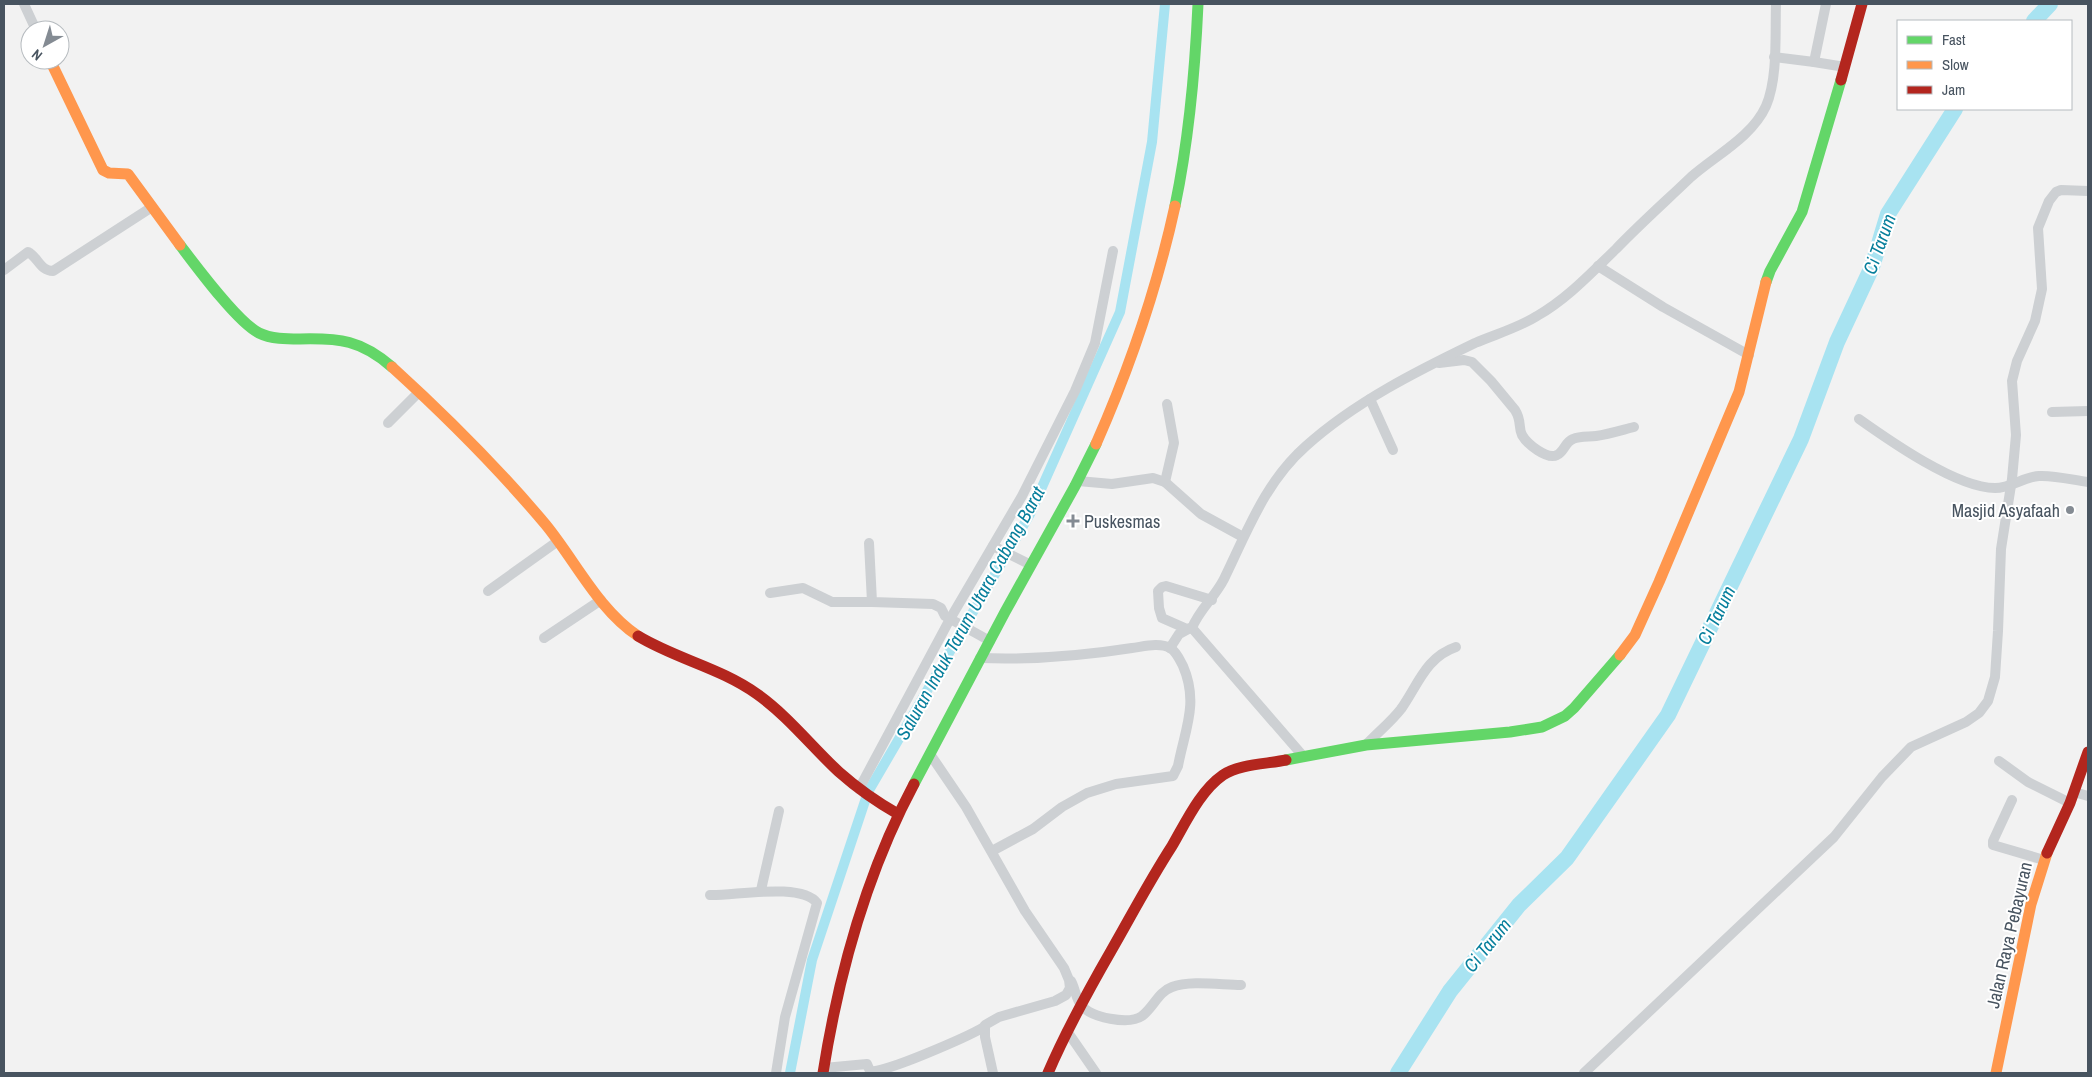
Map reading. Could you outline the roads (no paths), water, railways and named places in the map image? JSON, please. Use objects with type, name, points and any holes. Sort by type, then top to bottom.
[{"type":"street","points":[[24,4],[31,20]]},
{"type":"street","points":[[1068,976],[1070,988],[1066,994],[1055,1001],[998,1017],[988,1022],[984,1027],[898,1065],[874,1072],[870,1072],[866,1064],[824,1071],[832,1022],[856,923],[885,843],[898,814],[980,658],[986,639],[1027,563],[1089,460],[1128,367],[1158,279],[1170,232],[1186,151],[1196,56],[1198,4]]},
{"type":"street","points":[[1170,648],[1180,634],[1189,629],[1212,600],[1243,537],[1276,480],[1294,458],[1332,425],[1370,399],[1478,342],[1522,325],[1539,315],[1573,290],[1692,177],[1752,127],[1766,105],[1771,91],[1776,4]]},
{"type":"street","points":[[1814,62],[1826,4]]},
{"type":"street","points":[[1048,1073],[1080,1005],[1153,876],[1208,790],[1225,774],[1303,756],[1366,745],[1510,732],[1542,727],[1566,716],[1604,676],[1635,635],[1739,392],[1770,271],[1802,212],[1846,67],[1862,4]]},
{"type":"street","points":[[1774,57],[1846,67]]},
{"type":"street","points":[[55,70],[103,170],[108,174],[122,172],[128,174],[209,282],[253,329],[270,336],[341,338],[356,342],[379,356],[498,472],[558,541],[601,600],[622,624],[645,641],[729,677],[758,694],[786,718],[833,766],[861,790],[898,814]]},
{"type":"street","points":[[1584,1073],[1834,837],[1882,777],[1910,747],[1966,722],[1979,714],[1984,707],[1992,692],[1995,677],[2001,549],[2015,450],[2016,424],[2012,381],[2017,361],[2035,321],[2042,289],[2038,236],[2040,221],[2049,201],[2056,192],[2068,190],[2088,191]]},
{"type":"street","points":[[4,270],[28,252],[36,258],[43,268],[53,271],[152,207]]},
{"type":"street","points":[[861,790],[953,621],[996,547],[1047,448],[1087,364],[1095,343],[1113,251]]},
{"type":"street","points":[[1598,266],[1663,307],[1749,355]]},
{"type":"street","points":[[1476,365],[1478,342]]},
{"type":"street","points":[[1436,363],[1464,360],[1476,365],[1515,410],[1520,418],[1521,432],[1524,438],[1535,448],[1550,456],[1556,456],[1574,438],[1598,436],[1634,427]]},
{"type":"street","points":[[388,423],[418,393]]},
{"type":"street","points":[[1370,399],[1393,450]]},
{"type":"street","points":[[1165,482],[1174,443],[1167,404]]},
{"type":"street","points":[[2052,412],[2088,411]]},
{"type":"street","points":[[1859,418],[1904,448],[1968,482],[1984,488],[2038,476],[2088,482]]},
{"type":"street","points":[[1078,481],[1112,484],[1153,478],[1165,482],[1201,514],[1243,537]]},
{"type":"street","points":[[488,591],[558,541]]},
{"type":"street","points":[[869,543],[872,602]]},
{"type":"street","points":[[996,547],[1027,563]]},
{"type":"street","points":[[1212,600],[1166,586],[1162,587],[1158,592],[1162,618],[1189,629],[1303,756]]},
{"type":"street","points":[[770,592],[803,588],[832,602],[933,604],[941,608],[944,616],[986,639]]},
{"type":"street","points":[[544,638],[601,600]]},
{"type":"street","points":[[980,658],[1026,659],[1072,656],[1152,646],[1170,648],[1181,663],[1192,697],[1190,714],[1175,774],[1163,778],[1116,784],[1092,791],[1068,804],[1033,829],[992,851]]},
{"type":"street","points":[[1366,745],[1401,708],[1420,677],[1435,658],[1456,646]]},
{"type":"street","name":"Jalan Raya Pebayuran","points":[[1996,1073],[2031,904],[2044,860],[2072,798],[2088,752]]},
{"type":"street","points":[[930,754],[966,807],[1025,911],[1068,976],[1080,1005],[1089,1011],[1111,1019],[1127,1020],[1143,1015],[1162,993],[1174,986],[1196,984],[1241,986]]},
{"type":"street","points":[[1999,761],[2028,782],[2072,798],[2088,796]]},
{"type":"street","points":[[2012,800],[1993,841],[1993,845],[2044,860]]},
{"type":"street","points":[[761,890],[779,811]]},
{"type":"street","points":[[710,895],[761,890],[796,893],[809,896],[817,902],[785,1017],[776,1073]]},
{"type":"street","points":[[984,1027],[993,1073]]},
{"type":"street","points":[[1067,1031],[1092,1071]]},
{"type":"waterway","name":"Saluran Induk Tarum Utara Cabang Barat","points":[[790,1073],[812,960],[868,792],[1030,514],[1120,312],[1152,142],[1165,4]]},
{"type":"waterway","name":"Ci Tarum","points":[[2035,20],[2050,4]]},
{"type":"waterway","name":"Ci Tarum","points":[[1398,1073],[1450,991],[1519,905],[1567,858],[1668,715],[1801,439],[1837,342],[1872,267],[1888,214],[1954,110]]},
{"type":"place","name":"Masjid Asyafaah","points":[[2070,510]]},
{"type":"place","name":"Puskesmas","points":[[1073,521]]}]
